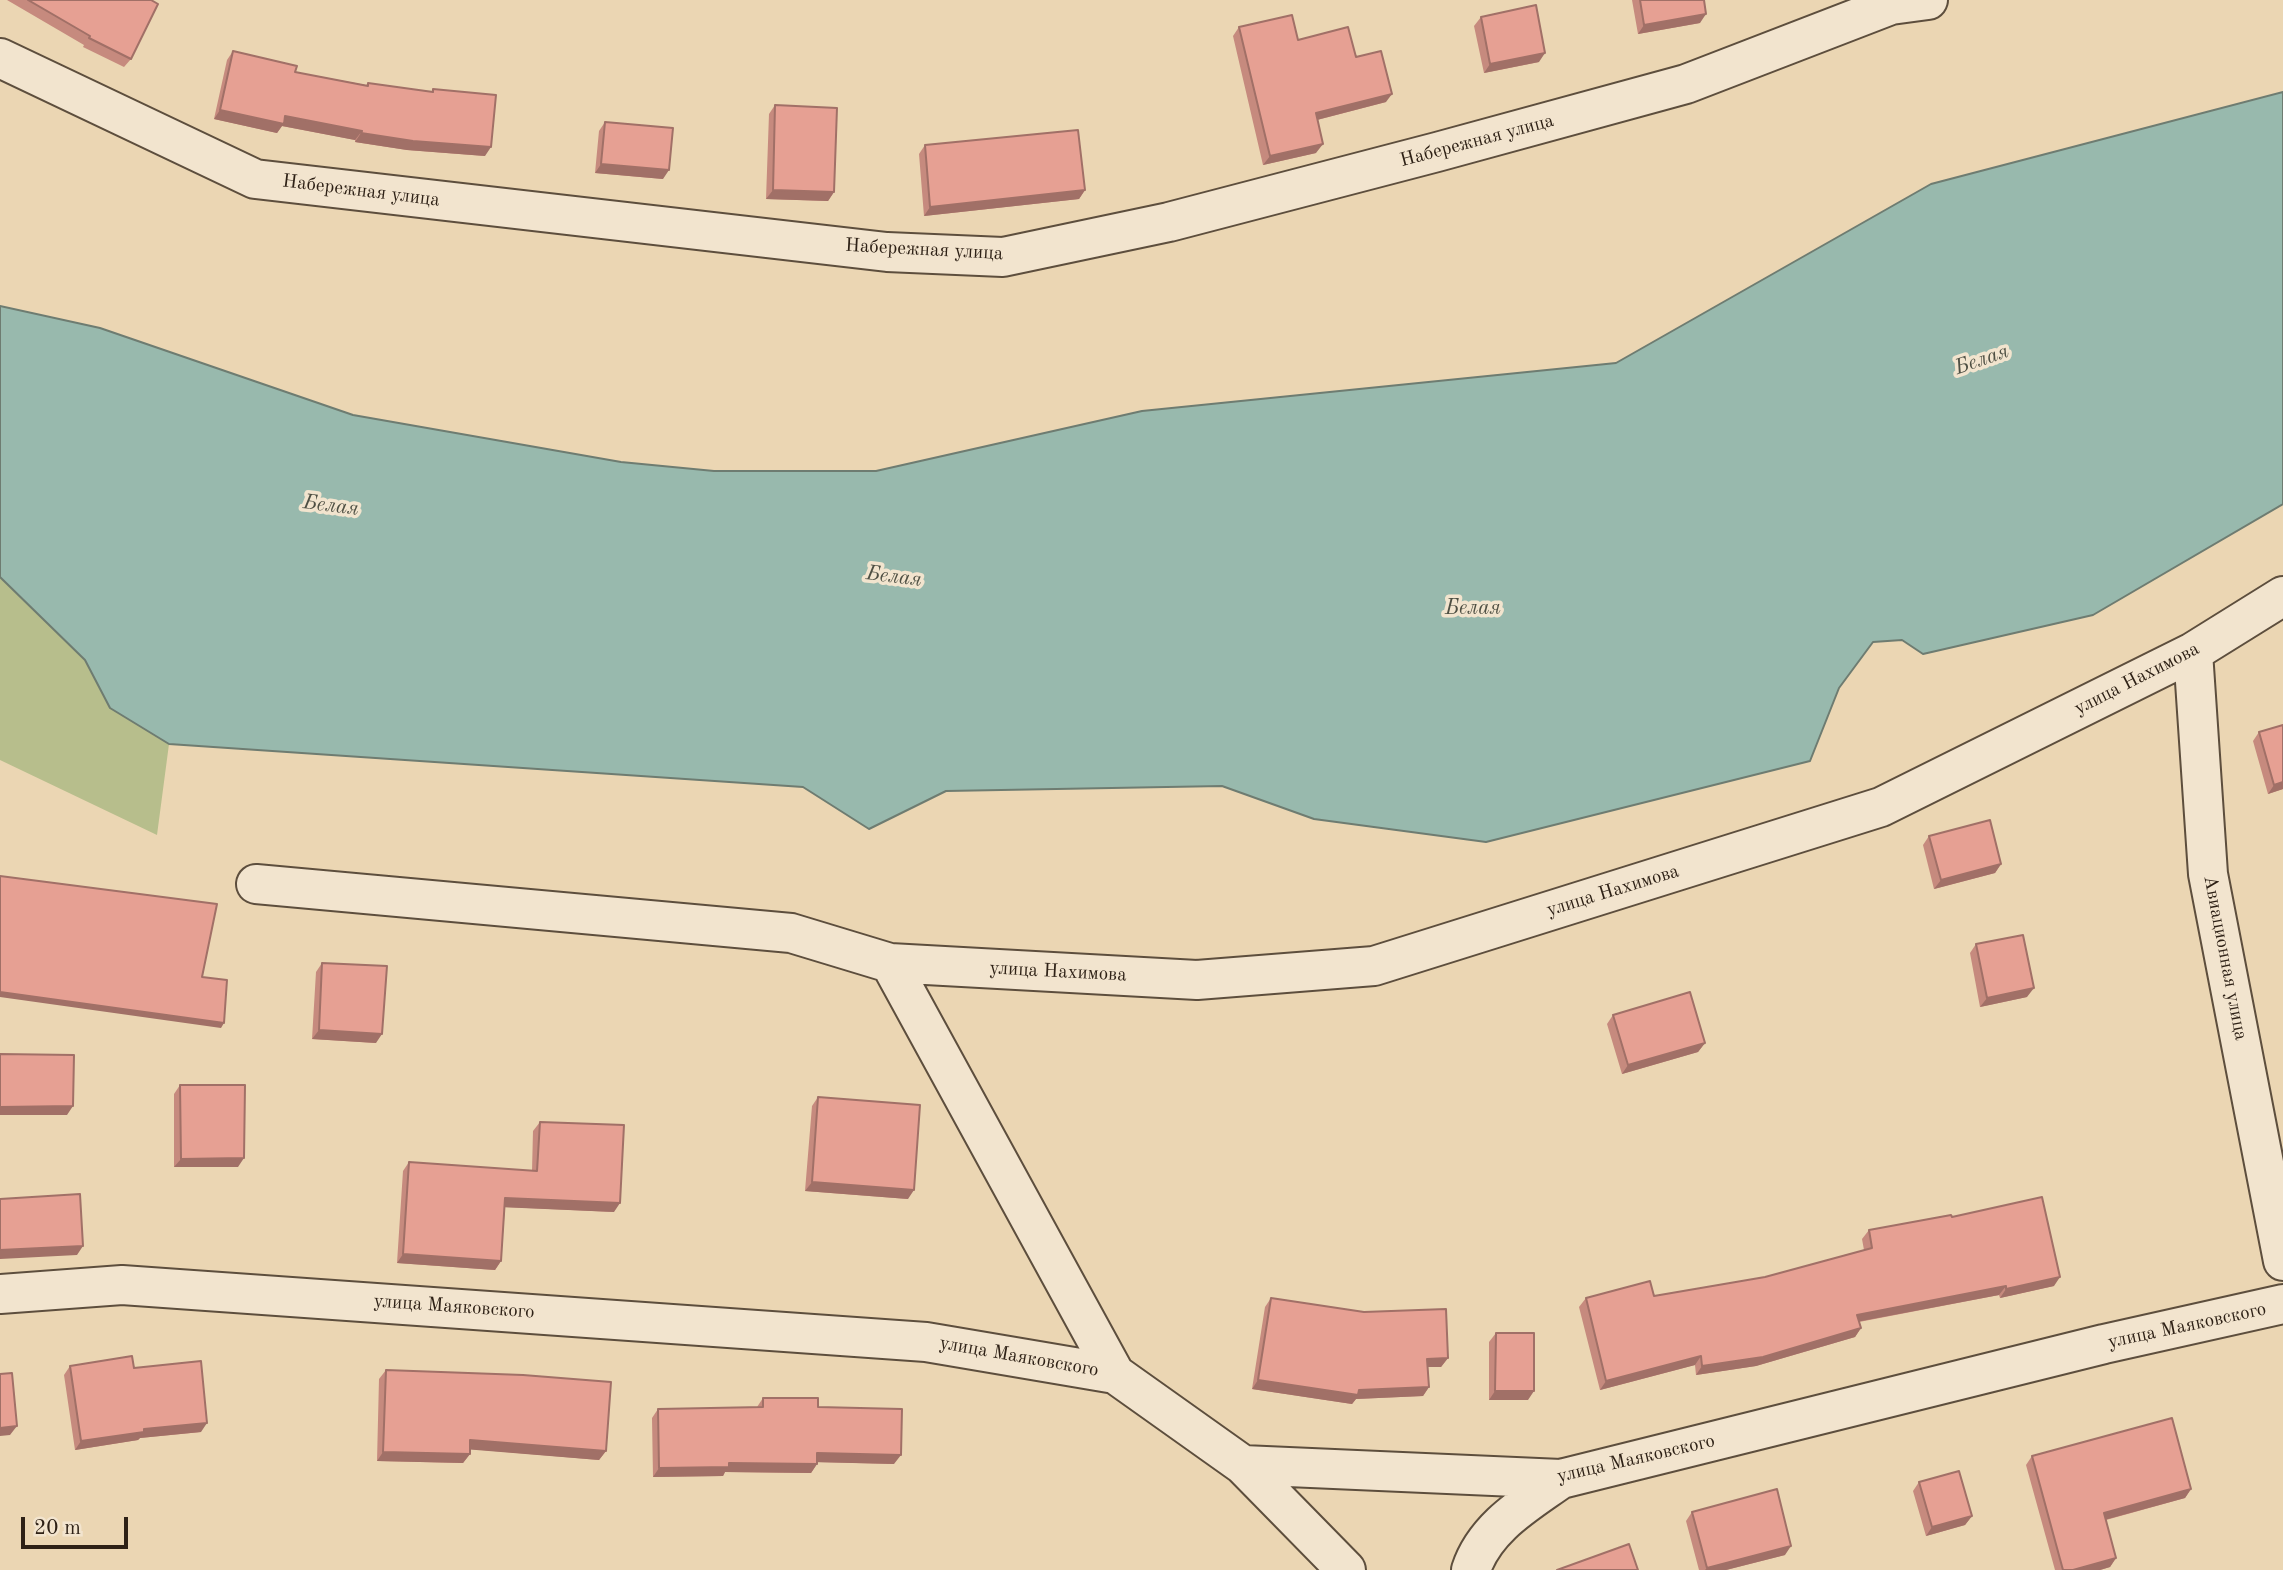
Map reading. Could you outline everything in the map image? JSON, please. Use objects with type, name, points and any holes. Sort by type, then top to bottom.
[{"type":"street","name":"Набережная улица","points":[[0,58],[254,179],[887,252],[1003,257],[1169,222],[1686,84],[1903,2]]},
{"type":"street","name":"улица Нахимова","points":[[256,884],[791,933],[890,962],[1197,980],[1374,966],[1881,807],[2193,652],[2283,596]]},
{"type":"street","name":"Авиационная улица","points":[[2193,652],[2208,874],[2283,1261]]},
{"type":"street","points":[[890,962],[1115,1374]]},
{"type":"street","name":"улица Маяковского","points":[[0,1294],[122,1284],[926,1342],[1115,1374],[1244,1465],[1560,1479],[2104,1344],[2283,1304]]},
{"type":"street","points":[[1244,1465],[1346,1570]]},
{"type":"street","points":[[1471,1570],[1475,1557],[1501,1523],[1560,1479]]},
{"type":"green space","points":[[0,577],[85,660],[110,708],[169,744],[157,835],[0,760]]},
{"type":"water","name":"Белая","points":[[2283,92],[2283,504],[2093,615],[1923,654],[1902,640],[1873,642],[1839,688],[1810,761],[1486,842],[1314,819],[1222,786],[946,791],[869,829],[803,787],[169,744],[110,708],[85,660],[0,577],[0,306],[100,328],[353,415],[621,462],[714,471],[876,471],[1142,411],[1616,363],[1931,184]]},
{"type":"building","points":[[28,0],[151,0],[158,4],[131,59],[89,38],[90,36]]},
{"type":"building","points":[[1640,0],[1704,0],[1706,14],[1644,25]]},
{"type":"building","points":[[1536,5],[1545,53],[1490,64],[1481,17]]},
{"type":"building","points":[[1292,15],[1298,40],[1348,27],[1356,57],[1381,51],[1392,94],[1316,113],[1323,144],[1270,156],[1239,27]]},
{"type":"building","points":[[233,51],[297,66],[295,72],[368,86],[368,83],[433,92],[433,89],[496,95],[491,147],[413,141],[361,133],[362,131],[285,116],[284,124],[220,110]]},
{"type":"building","points":[[775,105],[837,108],[834,192],[773,190]]},
{"type":"building","points":[[605,122],[673,128],[669,170],[601,164]]},
{"type":"building","points":[[1078,130],[1085,190],[930,207],[925,145]]},
{"type":"building","points":[[2283,725],[2283,782],[2274,785],[2259,732]]},
{"type":"building","points":[[1990,820],[2001,864],[1941,880],[1929,836]]},
{"type":"building","points":[[0,876],[217,904],[202,977],[227,980],[224,1023],[0,992]]},
{"type":"building","points":[[2023,935],[2034,988],[1987,998],[1976,944]]},
{"type":"building","points":[[322,963],[387,966],[382,1034],[319,1030]]},
{"type":"building","points":[[1690,992],[1705,1043],[1628,1065],[1613,1015]]},
{"type":"building","points":[[0,1054],[74,1055],[73,1106],[0,1107]]},
{"type":"building","points":[[180,1085],[245,1085],[244,1158],[181,1159]]},
{"type":"building","points":[[818,1097],[920,1105],[914,1190],[812,1182]]},
{"type":"building","points":[[540,1122],[624,1125],[620,1203],[505,1198],[501,1261],[403,1254],[409,1162],[537,1171]]},
{"type":"building","points":[[80,1194],[83,1246],[0,1250],[0,1199]]},
{"type":"building","points":[[2042,1197],[2060,1277],[1857,1315],[1861,1328],[1763,1357],[1702,1366],[1701,1356],[1606,1381],[1586,1298],[1650,1281],[1654,1296],[1765,1277],[1872,1248],[1869,1230],[1951,1215],[1952,1217]]},
{"type":"building","points":[[1271,1298],[1364,1312],[1446,1309],[1448,1358],[1427,1359],[1429,1387],[1359,1390],[1358,1395],[1258,1380]]},
{"type":"building","points":[[1496,1333],[1534,1333],[1534,1391],[1495,1391]]},
{"type":"building","points":[[132,1356],[134,1368],[201,1361],[207,1423],[144,1429],[144,1432],[81,1441],[70,1366]]},
{"type":"building","points":[[386,1370],[523,1375],[611,1382],[606,1451],[470,1440],[470,1454],[383,1452]]},
{"type":"building","points":[[12,1373],[17,1426],[0,1428],[0,1374]]},
{"type":"building","points":[[763,1398],[818,1398],[818,1407],[902,1409],[901,1455],[817,1453],[817,1464],[729,1463],[729,1467],[659,1468],[658,1409],[763,1407]]},
{"type":"building","points":[[2172,1418],[2191,1489],[2104,1513],[2116,1558],[2073,1570],[2063,1570],[2032,1456]]},
{"type":"building","points":[[1959,1471],[1972,1516],[1932,1527],[1919,1482]]},
{"type":"building","points":[[1777,1489],[1791,1546],[1707,1568],[1692,1512]]},
{"type":"building","points":[[1629,1544],[1638,1570],[1557,1570]]}]
